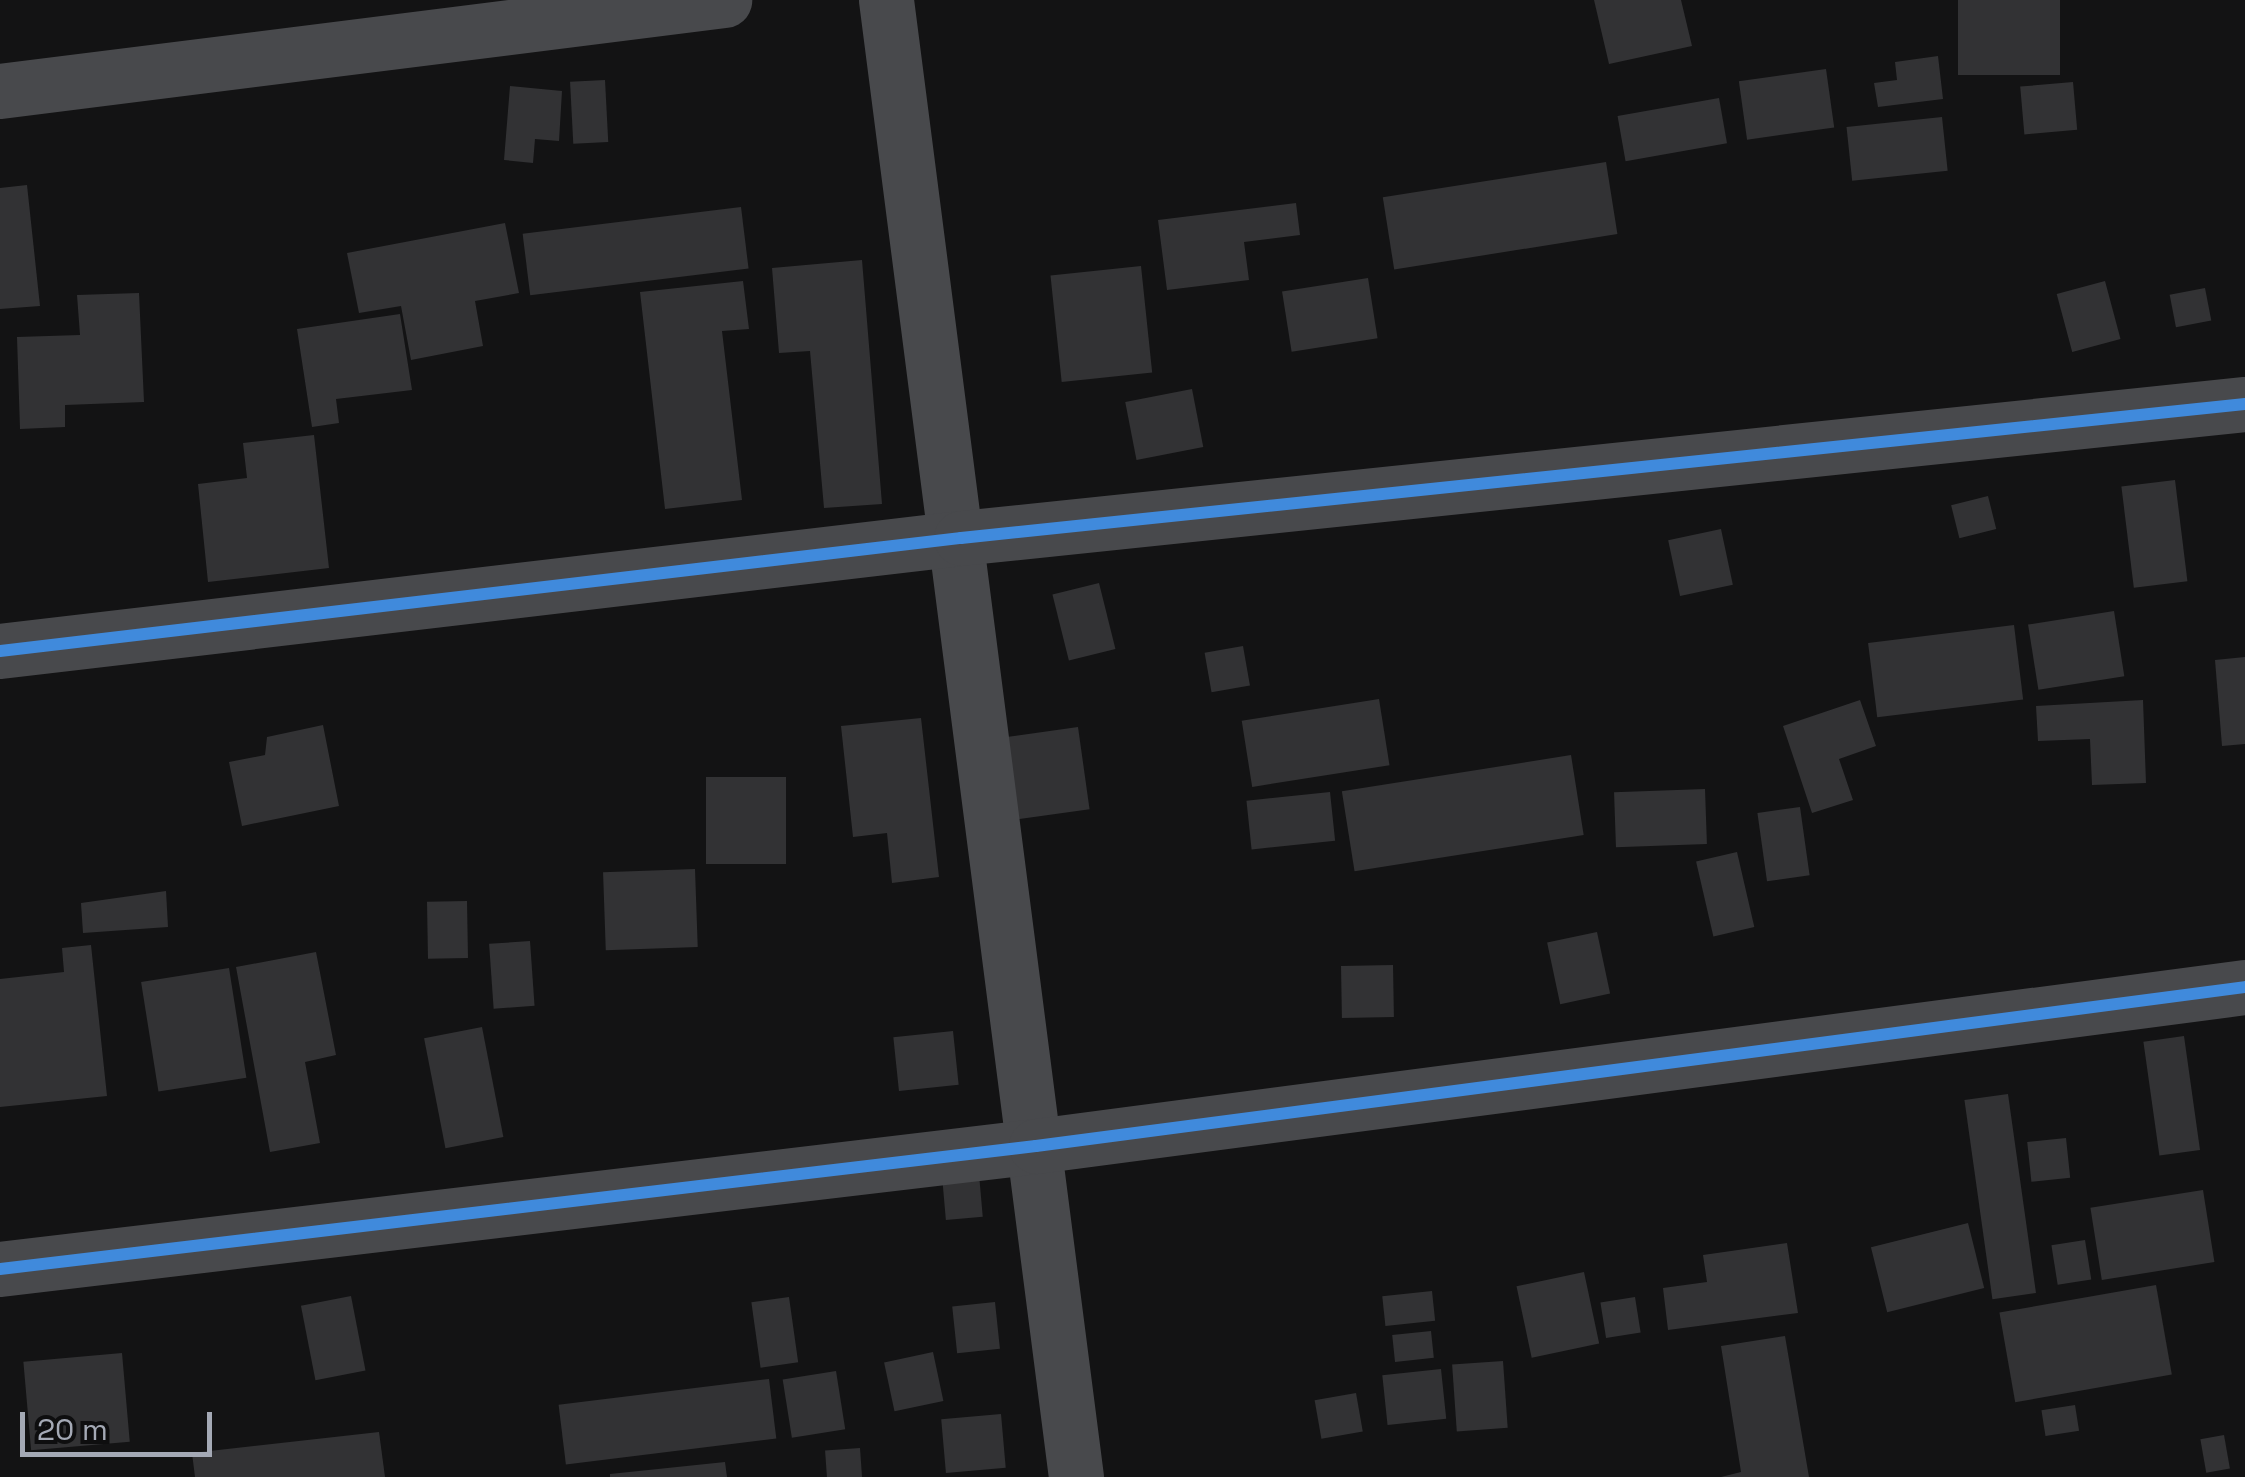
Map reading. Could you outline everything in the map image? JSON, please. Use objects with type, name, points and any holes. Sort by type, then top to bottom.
[{"type":"street","points":[[0,91],[724,0]]},
{"type":"street","points":[[886,0],[960,538],[1076,1477]]},
{"type":"street","points":[[0,651],[960,538],[2245,404]]},
{"type":"street","points":[[0,1269],[1036,1146],[2245,987]]},
{"type":"building","points":[[1594,0],[1681,0],[1692,46],[1609,64]]},
{"type":"building","points":[[1958,0],[2060,0],[2060,75],[1958,75]]},
{"type":"building","points":[[1938,56],[1943,99],[1878,107],[1874,83],[1897,80],[1895,62]]},
{"type":"building","points":[[1826,69],[1834,127],[1747,140],[1739,81]]},
{"type":"building","points":[[605,80],[608,142],[573,144],[570,82]]},
{"type":"building","points":[[2073,82],[2077,130],[2024,134],[2020,87]]},
{"type":"building","points":[[510,86],[562,91],[559,141],[535,139],[533,163],[504,160]]},
{"type":"building","points":[[1719,98],[1727,143],[1626,161],[1618,116]]},
{"type":"building","points":[[1942,117],[1948,171],[1852,181],[1847,127]]},
{"type":"building","points":[[1606,162],[1617,234],[1394,269],[1383,197]]},
{"type":"building","points":[[27,185],[40,306],[0,309],[0,188]]},
{"type":"building","points":[[1296,203],[1300,235],[1244,242],[1249,280],[1167,290],[1158,220]]},
{"type":"building","points":[[741,207],[749,269],[530,295],[523,234]]},
{"type":"building","points":[[505,223],[519,293],[475,301],[483,346],[411,360],[401,306],[359,313],[347,253]]},
{"type":"building","points":[[862,260],[882,504],[824,508],[810,351],[779,353],[772,268]]},
{"type":"building","points":[[1141,266],[1152,372],[1062,382],[1050,276]]},
{"type":"building","points":[[1368,278],[1378,338],[1292,352],[1282,292]]},
{"type":"building","points":[[743,281],[749,329],[722,331],[742,500],[665,509],[640,292]]},
{"type":"building","points":[[2105,281],[2121,339],[2072,352],[2057,294]]},
{"type":"building","points":[[2205,288],[2211,320],[2176,327],[2170,295]]},
{"type":"building","points":[[139,293],[144,402],[65,405],[65,427],[20,429],[17,337],[80,335],[77,295]]},
{"type":"building","points":[[400,314],[412,390],[336,399],[339,423],[312,427],[297,329]]},
{"type":"building","points":[[1192,389],[1203,447],[1137,460],[1125,402]]},
{"type":"building","points":[[314,435],[329,568],[208,582],[198,484],[247,478],[243,443]]},
{"type":"building","points":[[2175,480],[2187,581],[2134,588],[2121,487]]},
{"type":"building","points":[[1988,496],[1996,529],[1959,538],[1951,505]]},
{"type":"building","points":[[1721,529],[1733,585],[1680,596],[1668,540]]},
{"type":"building","points":[[1099,583],[1115,649],[1069,661],[1052,595]]},
{"type":"building","points":[[2114,611],[2124,676],[2038,690],[2028,625]]},
{"type":"building","points":[[2014,625],[2023,699],[1877,717],[1868,643]]},
{"type":"building","points":[[1243,646],[1250,685],[1212,692],[1205,653]]},
{"type":"building","points":[[2245,657],[2245,744],[2222,746],[2215,660]]},
{"type":"building","points":[[1379,699],[1389,765],[1252,787],[1242,721]]},
{"type":"building","points":[[1860,700],[1876,746],[1839,759],[1853,800],[1812,813],[1783,726]]},
{"type":"building","points":[[2143,700],[2146,783],[2092,785],[2090,739],[2038,741],[2036,706]]},
{"type":"building","points":[[921,718],[939,877],[892,883],[887,833],[853,837],[841,726]]},
{"type":"building","points":[[323,725],[339,806],[242,826],[229,762],[265,755],[267,737]]},
{"type":"building","points":[[1078,727],[1090,809],[1014,820],[1003,738]]},
{"type":"building","points":[[1571,755],[1584,835],[1355,871],[1342,791]]},
{"type":"building","points":[[706,777],[786,777],[786,864],[706,864]]},
{"type":"building","points":[[1705,789],[1707,844],[1616,847],[1614,792]]},
{"type":"building","points":[[1330,792],[1335,841],[1252,850],[1246,801]]},
{"type":"building","points":[[1800,807],[1810,875],[1767,881],[1757,813]]},
{"type":"building","points":[[1737,852],[1754,927],[1713,936],[1696,861]]},
{"type":"building","points":[[695,869],[698,947],[606,950],[603,872]]},
{"type":"building","points":[[166,891],[168,927],[83,933],[81,903]]},
{"type":"building","points":[[467,901],[468,958],[428,959],[427,902]]},
{"type":"building","points":[[1597,932],[1610,994],[1560,1004],[1547,943]]},
{"type":"building","points":[[530,941],[535,1006],[494,1009],[489,944]]},
{"type":"building","points":[[91,945],[107,1096],[0,1107],[0,979],[64,972],[62,948]]},
{"type":"building","points":[[316,952],[336,1055],[305,1062],[320,1143],[270,1152],[236,967]]},
{"type":"building","points":[[1393,965],[1394,1017],[1342,1018],[1341,966]]},
{"type":"building","points":[[229,968],[246,1078],[158,1092],[141,982]]},
{"type":"building","points":[[482,1027],[503,1137],[445,1148],[424,1038]]},
{"type":"building","points":[[953,1031],[959,1085],[899,1091],[893,1037]]},
{"type":"building","points":[[2184,1036],[2200,1150],[2159,1156],[2143,1042]]},
{"type":"building","points":[[2008,1094],[2036,1293],[1992,1299],[1964,1100]]},
{"type":"building","points":[[2066,1138],[2070,1178],[2031,1182],[2027,1142]]},
{"type":"building","points":[[979,1174],[983,1217],[946,1220],[942,1177]]},
{"type":"building","points":[[2203,1190],[2214,1262],[2102,1280],[2090,1208]]},
{"type":"building","points":[[1968,1223],[1984,1288],[1887,1312],[1871,1247]]},
{"type":"building","points":[[2085,1240],[2091,1280],[2058,1285],[2051,1245]]},
{"type":"building","points":[[1787,1243],[1798,1313],[1668,1330],[1663,1288],[1707,1282],[1703,1255]]},
{"type":"building","points":[[1584,1272],[1599,1343],[1532,1358],[1517,1286]]},
{"type":"building","points":[[2156,1285],[2172,1375],[2015,1402],[1999,1313]]},
{"type":"building","points":[[1432,1291],[1435,1321],[1385,1326],[1382,1296]]},
{"type":"building","points":[[351,1296],[366,1371],[315,1380],[301,1306]]},
{"type":"building","points":[[789,1297],[798,1362],[761,1368],[751,1302]]},
{"type":"building","points":[[1635,1297],[1641,1333],[1606,1338],[1600,1302]]},
{"type":"building","points":[[995,1302],[1000,1349],[957,1353],[952,1306]]},
{"type":"building","points":[[1431,1331],[1434,1358],[1395,1362],[1392,1335]]},
{"type":"building","points":[[1785,1336],[1809,1477],[1721,1477],[1741,1472],[1721,1346]]},
{"type":"building","points":[[933,1352],[943,1401],[894,1411],[884,1362]]},
{"type":"building","points":[[122,1353],[130,1442],[31,1450],[23,1362]]},
{"type":"building","points":[[1503,1361],[1508,1428],[1457,1431],[1452,1365]]},
{"type":"building","points":[[1441,1369],[1446,1419],[1388,1425],[1382,1375]]},
{"type":"building","points":[[836,1371],[845,1429],[792,1438],[783,1379]]},
{"type":"building","points":[[769,1379],[776,1439],[566,1464],[559,1405]]},
{"type":"building","points":[[1356,1393],[1363,1431],[1321,1439],[1315,1400]]},
{"type":"building","points":[[2075,1405],[2079,1431],[2045,1436],[2041,1410]]},
{"type":"building","points":[[1001,1414],[1006,1468],[946,1473],[941,1419]]},
{"type":"building","points":[[379,1432],[385,1477],[195,1477],[192,1453]]},
{"type":"building","points":[[2224,1435],[2230,1468],[2206,1473],[2200,1439]]},
{"type":"building","points":[[860,1448],[862,1477],[827,1477],[825,1450]]},
{"type":"building","points":[[725,1462],[727,1477],[610,1477],[610,1474]]},
{"type":"cycle path","points":[[0,651],[961,538],[2245,404]]},
{"type":"cycle path","points":[[0,1269],[1036,1146],[2245,987]]}]
